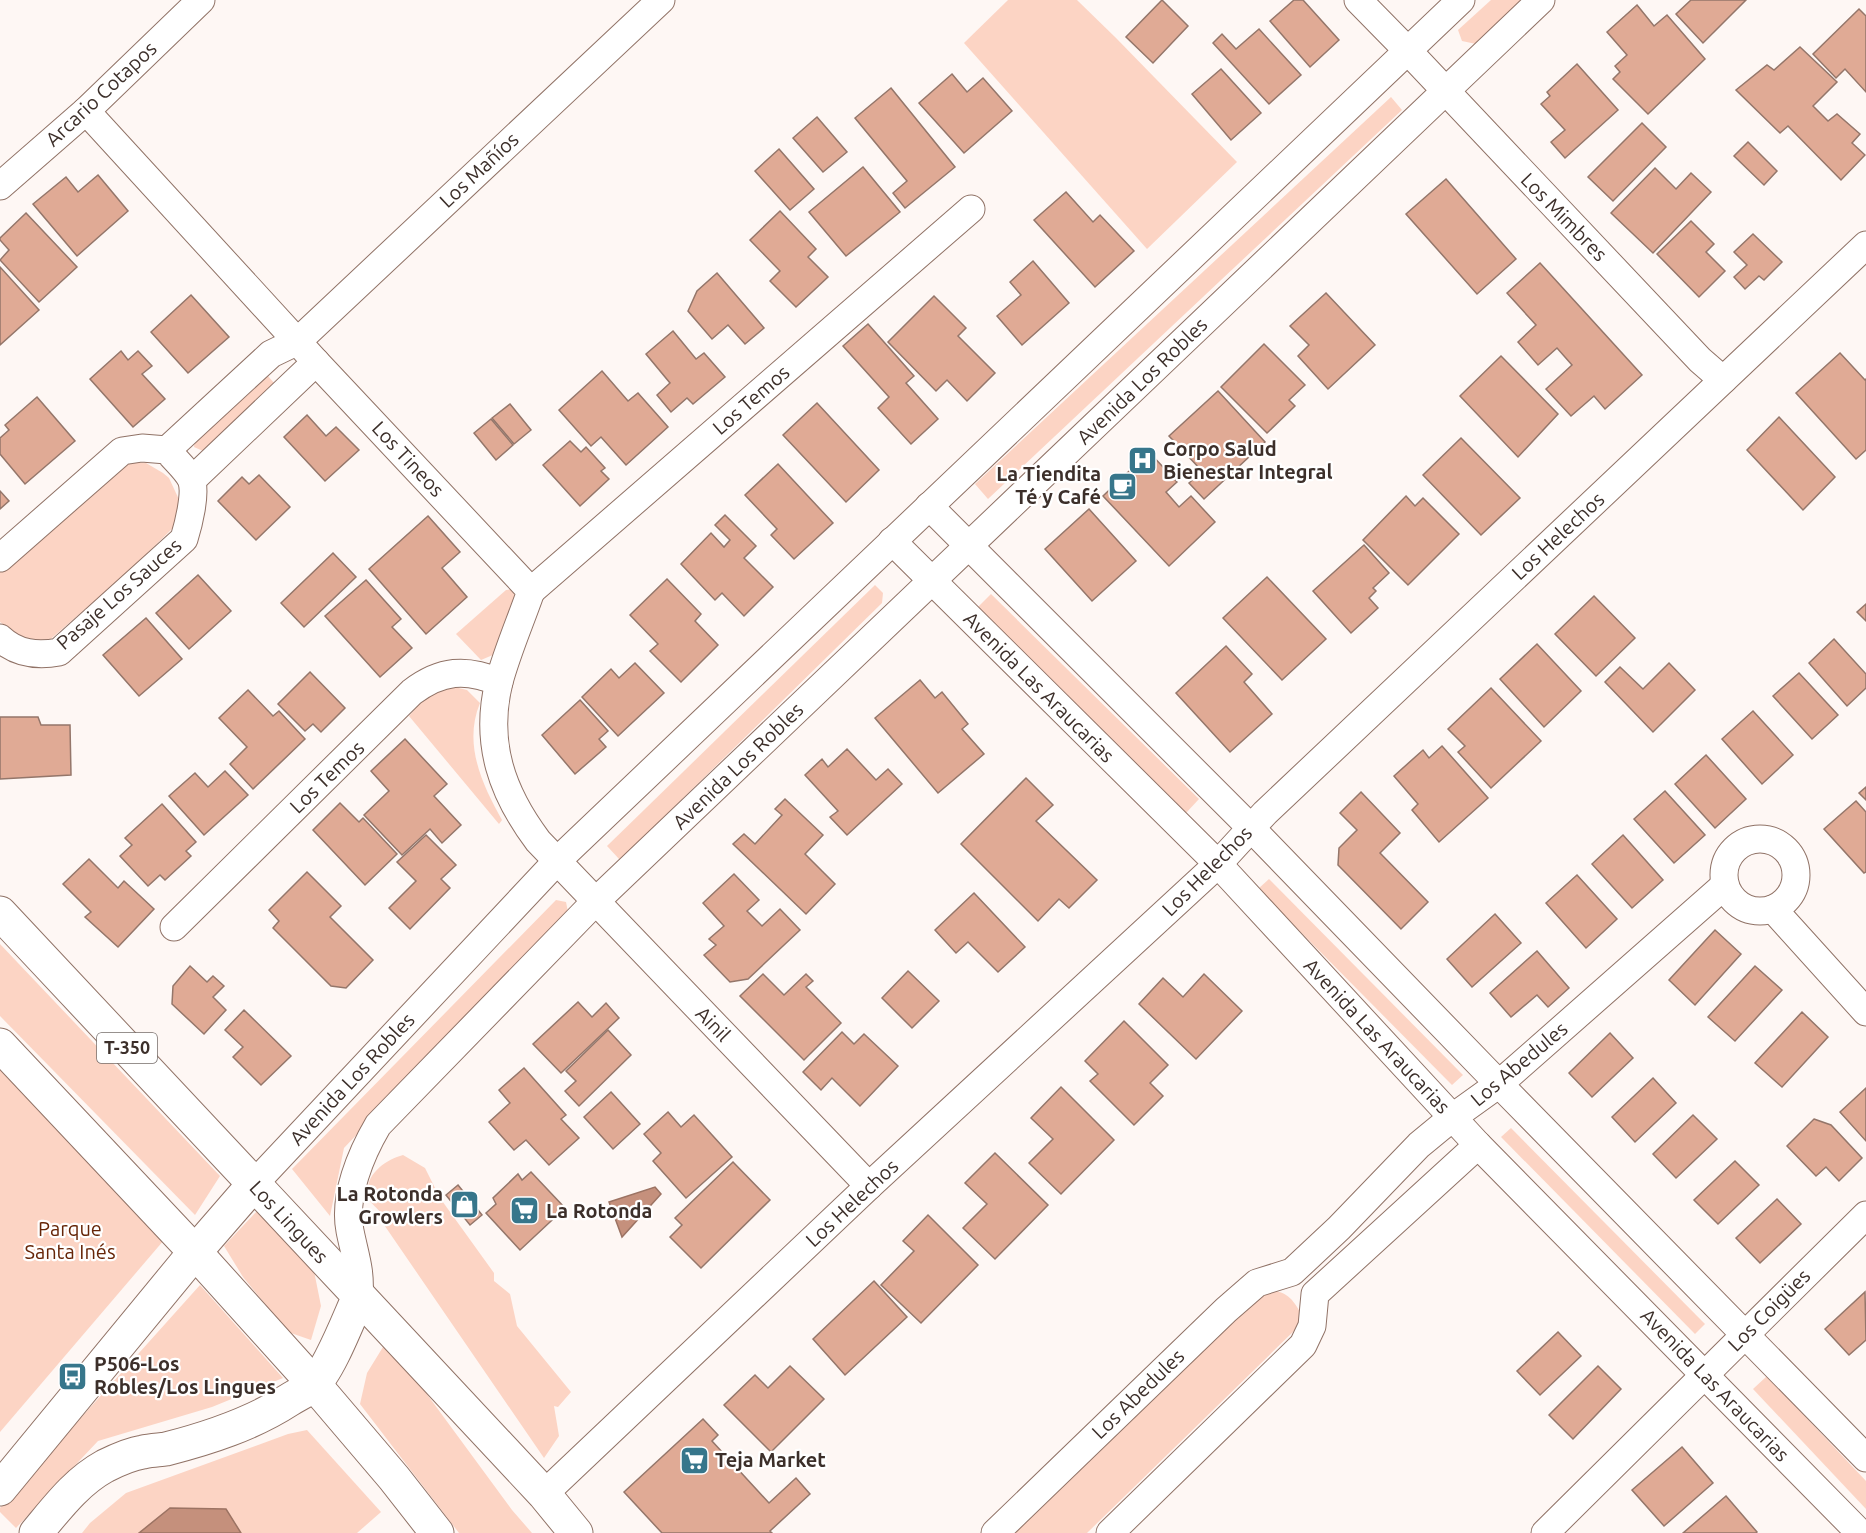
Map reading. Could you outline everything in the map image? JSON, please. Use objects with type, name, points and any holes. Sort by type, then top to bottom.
[{"type":"main road","name":"Los Lingues","points":[[0,913],[544,1494],[576,1533]]},
{"type":"main road","points":[[0,1045],[195,1252],[314,1384],[394,1478],[437,1533]]},
{"type":"main road","name":"Avenida Los Robles","points":[[0,1489],[195,1252],[254,1184]]},
{"type":"main road","name":"Avenida Los Robles","points":[[36,1533],[71,1492],[87,1477],[105,1466],[143,1452],[218,1434],[276,1408],[314,1384],[327,1364],[359,1296]]},
{"type":"street","name":"Arcario Cotapos","points":[[0,186],[86,111],[201,0]]},
{"type":"street","name":"Los Mañíos","points":[[298,341],[661,0]]},
{"type":"street","name":"Los Mimbres","points":[[1358,0],[1700,360],[1723,380]]},
{"type":"street","name":"Avenida Los Robles","points":[[254,1184],[558,860],[1461,0]]},
{"type":"street","name":"Avenida Los Robles","points":[[359,1296],[359,1266],[350,1229],[349,1212],[358,1166],[366,1145],[378,1125],[596,901],[1541,0]]},
{"type":"street","name":"Los Tineos","points":[[86,111],[316,362],[531,591]]},
{"type":"street","name":"Los Temos","points":[[531,591],[971,209]]},
{"type":"street","name":"Los Helechos","points":[[544,1494],[869,1186],[1218,864],[1250,827],[1866,245]]},
{"type":"street","points":[[167,450],[271,354],[298,341]]},
{"type":"street","points":[[0,558],[122,451],[142,448],[167,450],[192,480],[316,362]]},
{"type":"street","name":"Pasaje Los Sauces","points":[[0,638],[18,650],[31,654],[59,651],[184,539],[192,503],[192,480]]},
{"type":"street","points":[[929,506],[1250,827],[1866,1458]]},
{"type":"street","name":"Avenida Las Araucarias","points":[[892,541],[1218,864],[1478,1144],[1860,1533]]},
{"type":"street","points":[[531,591],[499,682],[495,731],[500,771],[509,796],[522,820],[538,841],[558,860]]},
{"type":"street","name":"Los Temos","points":[[174,927],[412,692],[425,682],[455,673],[486,676],[499,682]]},
{"type":"street","points":[[1756,839],[1775,842],[1783,846],[1794,862],[1796,880],[1793,890],[1788,898],[1773,909],[1758,911],[1743,907],[1732,898],[1725,885],[1724,870],[1732,852],[1738,846],[1756,839]]},
{"type":"street","name":"Ainil","points":[[558,860],[869,1186]]},
{"type":"street","name":"Los Abedules","points":[[995,1533],[1257,1282],[1292,1272],[1339,1228],[1419,1145],[1499,1084],[1725,885]]},
{"type":"street","points":[[1773,909],[1866,1012]]},
{"type":"street","points":[[1110,1533],[1303,1345],[1311,1326],[1315,1294],[1478,1144]]},
{"type":"street","name":"Los Coigües","points":[[1545,1533],[1866,1215]]},
{"type":"street","points":[[1292,1272],[1315,1294]]},
{"type":"green space","points":[[1008,0],[1077,0],[1237,162],[1147,249],[964,43]]},
{"type":"green space","points":[[1491,0],[1522,0],[1476,44],[1462,41],[1458,30]]},
{"type":"green space","points":[[1391,97],[1402,110],[988,499],[975,484]]},
{"type":"green space","points":[[268,376],[274,383],[203,451],[194,447],[195,439]]},
{"type":"green space","points":[[123,462],[146,463],[169,478],[182,506],[175,526],[128,572],[46,643],[26,641],[0,622],[0,572]]},
{"type":"green space","points":[[875,585],[883,593],[882,603],[620,860],[607,846]]},
{"type":"green space","points":[[513,589],[517,604],[500,652],[481,660],[456,634],[506,590]]},
{"type":"green space","points":[[991,594],[1199,799],[1186,813],[977,608]]},
{"type":"green space","points":[[446,685],[467,690],[480,703],[475,718],[474,749],[482,778],[502,820],[499,824],[409,716],[429,693]]},
{"type":"green space","points":[[1269,879],[1463,1075],[1452,1085],[1258,889]]},
{"type":"green space","points":[[556,900],[566,902],[568,912],[344,1148],[330,1216],[292,1169]]},
{"type":"green space","points":[[0,944],[220,1176],[195,1215],[0,1016]]},
{"type":"green space","name":"Parque Santa Inés","points":[[0,1063],[164,1240],[0,1432]]},
{"type":"green space","points":[[1511,1128],[1705,1324],[1695,1334],[1501,1137]]},
{"type":"green space","points":[[403,1155],[425,1168],[440,1198],[494,1273],[494,1281],[510,1294],[517,1326],[571,1392],[558,1407],[554,1406],[559,1436],[544,1458],[378,1216],[380,1212],[370,1201],[368,1185],[376,1171],[388,1161]]},
{"type":"green space","points":[[258,1210],[314,1271],[321,1306],[311,1340],[288,1332],[243,1277],[224,1246]]},
{"type":"green space","points":[[200,1285],[283,1378],[212,1407],[98,1441],[16,1528],[0,1512],[0,1508]]},
{"type":"green space","points":[[1263,1289],[1282,1293],[1294,1302],[1301,1314],[1297,1328],[1087,1533],[1011,1533]]},
{"type":"green space","points":[[383,1347],[404,1363],[512,1510],[532,1533],[459,1533],[360,1404],[367,1373]]},
{"type":"green space","points":[[1767,1376],[1866,1481],[1866,1509],[1753,1389]]},
{"type":"green space","points":[[307,1430],[381,1512],[357,1533],[82,1533],[90,1523],[126,1493],[288,1434]]},
{"type":"shaded area","points":[[655,1187],[661,1194],[622,1237],[609,1202]]},
{"type":"shaded area","points":[[170,1508],[226,1509],[241,1533],[139,1533]]},
{"type":"building","points":[[1162,0],[1188,26],[1153,63],[1126,37]]},
{"type":"building","points":[[1294,0],[1303,0],[1339,40],[1310,67],[1270,21]]},
{"type":"building","points":[[1691,0],[1746,0],[1703,43],[1676,14]]},
{"type":"building","points":[[1637,5],[1654,26],[1667,15],[1705,59],[1648,114],[1613,79],[1620,72],[1615,66],[1627,55],[1607,32]]},
{"type":"building","points":[[1859,9],[1866,16],[1866,92],[1845,69],[1836,78],[1813,54]]},
{"type":"building","points":[[1259,29],[1301,75],[1269,104],[1213,43],[1222,34],[1236,49]]},
{"type":"building","points":[[1800,47],[1837,82],[1813,106],[1828,121],[1837,114],[1860,134],[1852,143],[1865,155],[1841,180],[1788,126],[1780,133],[1736,90],[1767,65],[1774,70]]},
{"type":"building","points":[[1577,64],[1618,110],[1565,158],[1551,142],[1565,130],[1541,104],[1550,96],[1547,92]]},
{"type":"building","points":[[1221,69],[1261,113],[1231,140],[1192,94]]},
{"type":"building","points":[[952,74],[967,92],[983,78],[1012,111],[964,153],[919,103]]},
{"type":"building","points":[[891,88],[955,167],[905,208],[893,193],[907,181],[855,118]]},
{"type":"building","points":[[817,117],[847,152],[823,172],[793,138]]},
{"type":"building","points":[[1642,123],[1666,147],[1613,201],[1588,177]]},
{"type":"building","points":[[1748,142],[1777,171],[1764,185],[1734,156]]},
{"type":"building","points":[[779,149],[814,189],[790,210],[755,171]]},
{"type":"building","points":[[863,167],[900,212],[846,256],[809,212]]},
{"type":"building","points":[[1655,168],[1676,189],[1691,173],[1711,192],[1653,253],[1611,213]]},
{"type":"building","points":[[98,175],[128,211],[77,256],[33,204],[66,177],[78,192]]},
{"type":"building","points":[[1446,179],[1516,259],[1477,294],[1406,214]]},
{"type":"building","points":[[1066,192],[1093,222],[1100,215],[1134,251],[1095,287],[1034,220]]},
{"type":"building","points":[[780,211],[816,249],[808,257],[828,277],[796,307],[770,281],[780,271],[750,240]]},
{"type":"building","points":[[26,213],[77,267],[39,302],[0,260],[9,250],[0,238]]},
{"type":"building","points":[[1691,221],[1714,244],[1706,252],[1725,271],[1699,297],[1657,254]]},
{"type":"building","points":[[1753,234],[1782,262],[1764,280],[1759,276],[1745,289],[1734,277],[1747,265],[1734,252]]},
{"type":"building","points":[[1033,261],[1069,303],[1022,345],[997,316],[1021,295],[1010,282]]},
{"type":"building","points":[[1540,263],[1642,375],[1605,409],[1594,396],[1571,416],[1546,389],[1572,365],[1557,348],[1538,365],[1518,342],[1536,325],[1507,293]]},
{"type":"building","points":[[0,267],[39,310],[0,345]]},
{"type":"building","points":[[717,273],[764,328],[745,344],[728,325],[712,339],[688,311],[697,291]]},
{"type":"building","points":[[1326,293],[1375,345],[1328,389],[1298,356],[1309,345],[1290,326]]},
{"type":"building","points":[[191,295],[229,337],[188,373],[151,332]]},
{"type":"building","points":[[934,296],[966,328],[958,336],[995,373],[967,401],[947,380],[936,391],[888,342]]},
{"type":"building","points":[[868,324],[914,376],[906,383],[938,419],[911,444],[878,408],[889,397],[843,346]]},
{"type":"building","points":[[673,331],[696,359],[704,353],[725,377],[693,404],[687,398],[671,412],[657,395],[670,383],[646,354]]},
{"type":"building","points":[[1264,344],[1305,385],[1289,400],[1295,406],[1267,433],[1221,387]]},
{"type":"building","points":[[121,351],[128,360],[138,351],[152,366],[142,374],[165,399],[133,427],[90,379]]},
{"type":"building","points":[[1840,353],[1866,379],[1866,450],[1856,459],[1796,393]]},
{"type":"building","points":[[1501,356],[1558,414],[1518,457],[1460,396]]},
{"type":"building","points":[[602,371],[628,401],[638,393],[668,427],[626,465],[601,437],[591,446],[559,410]]},
{"type":"building","points":[[1218,391],[1265,442],[1204,499],[1189,483],[1202,471],[1169,436]]},
{"type":"building","points":[[37,397],[75,441],[25,484],[0,454],[0,438],[9,430],[5,425]]},
{"type":"building","points":[[817,403],[879,470],[846,502],[783,435]]},
{"type":"building","points":[[510,404],[531,430],[514,444],[492,418]]},
{"type":"building","points":[[307,415],[326,436],[336,427],[359,450],[325,481],[284,437]]},
{"type":"building","points":[[1779,417],[1835,477],[1803,510],[1747,450]]},
{"type":"building","points":[[491,419],[513,445],[496,460],[474,433]]},
{"type":"building","points":[[1461,438],[1520,498],[1481,535],[1423,475]]},
{"type":"building","points":[[570,441],[581,452],[586,447],[605,468],[601,471],[609,479],[580,506],[543,465]]},
{"type":"building","points":[[1149,452],[1177,482],[1166,492],[1179,507],[1191,496],[1215,522],[1169,566],[1103,496]]},
{"type":"building","points":[[778,464],[833,523],[794,559],[771,535],[777,529],[745,495]]},
{"type":"building","points":[[259,475],[290,507],[256,540],[218,501],[242,477],[249,484]]},
{"type":"building","points":[[0,491],[9,501],[0,509]]},
{"type":"building","points":[[1406,496],[1415,506],[1423,498],[1459,534],[1408,585],[1363,540]]},
{"type":"building","points":[[1089,509],[1136,561],[1092,601],[1045,549]]},
{"type":"building","points":[[725,515],[756,546],[744,558],[773,587],[744,616],[722,593],[715,600],[681,564],[711,533],[724,547],[730,540],[715,525]]},
{"type":"building","points":[[428,516],[460,552],[442,568],[467,597],[426,634],[369,569]]},
{"type":"building","points":[[1364,545],[1389,573],[1373,588],[1376,591],[1369,598],[1378,608],[1351,633],[1313,591]]},
{"type":"building","points":[[333,553],[356,577],[304,627],[281,603]]},
{"type":"building","points":[[198,575],[231,611],[189,649],[156,613]]},
{"type":"building","points":[[1267,577],[1326,639],[1282,680],[1223,618]]},
{"type":"building","points":[[667,579],[701,614],[695,621],[718,645],[681,682],[650,651],[658,644],[630,615]]},
{"type":"building","points":[[366,580],[401,619],[392,627],[412,648],[380,677],[325,616]]},
{"type":"building","points":[[1594,596],[1635,638],[1596,676],[1555,634]]},
{"type":"building","points":[[1866,604],[1866,621],[1857,612]]},
{"type":"building","points":[[146,618],[182,659],[139,696],[103,655]]},
{"type":"building","points":[[1834,639],[1866,674],[1866,688],[1847,706],[1809,663]]},
{"type":"building","points":[[1537,644],[1581,691],[1544,727],[1500,679]]},
{"type":"building","points":[[1226,646],[1252,674],[1244,682],[1272,714],[1230,752],[1176,693]]},
{"type":"building","points":[[635,663],[664,693],[618,736],[582,697],[611,669],[619,678]]},
{"type":"building","points":[[1669,663],[1695,690],[1653,732],[1605,682],[1620,667],[1643,689]]},
{"type":"building","points":[[310,672],[345,708],[321,732],[313,724],[305,731],[278,704]]},
{"type":"building","points":[[1799,673],[1838,715],[1812,739],[1773,696]]},
{"type":"building","points":[[920,680],[935,698],[942,692],[968,724],[962,729],[984,754],[938,793],[875,718]]},
{"type":"building","points":[[1491,688],[1541,741],[1491,788],[1458,752],[1465,746],[1448,729]]},
{"type":"building","points":[[248,690],[273,716],[279,711],[305,739],[253,789],[230,764],[247,747],[219,718]]},
{"type":"building","points":[[580,700],[608,731],[599,739],[606,747],[575,774],[542,735]]},
{"type":"building","points":[[1753,711],[1793,755],[1762,784],[1722,739]]},
{"type":"building","points":[[0,717],[38,717],[41,725],[70,725],[71,775],[0,779]]},
{"type":"building","points":[[405,739],[447,784],[434,796],[461,825],[442,843],[430,829],[402,855],[364,815],[389,791],[371,771]]},
{"type":"building","points":[[1442,746],[1488,798],[1439,842],[1412,810],[1418,804],[1394,776],[1423,750],[1429,758]]},
{"type":"building","points":[[847,749],[876,780],[888,769],[902,784],[847,835],[830,817],[838,811],[805,775],[822,759],[828,767]]},
{"type":"building","points":[[1706,755],[1746,799],[1715,828],[1675,784]]},
{"type":"building","points":[[225,771],[248,795],[204,835],[169,796],[195,773],[208,787]]},
{"type":"building","points":[[1026,778],[1053,805],[1036,821],[1097,880],[1069,908],[1059,899],[1038,921],[961,844]]},
{"type":"building","points":[[1866,787],[1866,800],[1859,793]]},
{"type":"building","points":[[1665,791],[1705,835],[1674,863],[1634,819]]},
{"type":"building","points":[[1361,792],[1400,833],[1380,853],[1428,902],[1401,929],[1338,865],[1339,848],[1357,830],[1340,813]]},
{"type":"building","points":[[785,799],[823,835],[805,854],[835,884],[806,914],[733,844],[744,834],[755,844],[782,815],[775,809]]},
{"type":"building","points":[[1856,801],[1866,812],[1866,872],[1864,873],[1824,829]]},
{"type":"building","points":[[340,803],[359,822],[363,818],[397,854],[365,885],[313,830]]},
{"type":"building","points":[[162,804],[196,842],[186,851],[191,856],[165,880],[160,875],[148,886],[120,856],[132,845],[125,838]]},
{"type":"building","points":[[426,835],[456,865],[441,879],[450,888],[410,929],[389,908],[416,881],[397,862]]},
{"type":"building","points":[[1623,835],[1663,880],[1632,908],[1592,864]]},
{"type":"building","points":[[89,859],[118,888],[124,881],[154,909],[118,947],[85,917],[91,912],[63,884]]},
{"type":"building","points":[[307,872],[341,906],[330,917],[373,960],[346,988],[331,986],[273,928],[279,921],[269,910]]},
{"type":"building","points":[[734,874],[759,900],[747,911],[762,926],[780,909],[800,930],[748,979],[730,982],[704,955],[716,945],[709,939],[724,926],[703,903]]},
{"type":"building","points":[[1577,875],[1617,919],[1586,948],[1546,903]]},
{"type":"building","points":[[974,893],[1025,947],[998,972],[968,942],[956,953],[935,930]]},
{"type":"building","points":[[1495,914],[1521,943],[1472,987],[1447,959]]},
{"type":"building","points":[[1715,930],[1741,954],[1695,1005],[1669,980]]},
{"type":"building","points":[[1537,951],[1569,988],[1548,1007],[1537,995],[1511,1017],[1490,993]]},
{"type":"building","points":[[190,966],[207,982],[213,976],[224,986],[213,997],[226,1010],[204,1034],[172,1004],[173,986]]},
{"type":"building","points":[[1755,966],[1782,990],[1735,1041],[1708,1017]]},
{"type":"building","points":[[908,971],[939,1001],[912,1028],[882,998]]},
{"type":"building","points":[[763,974],[784,995],[806,974],[813,981],[806,987],[841,1023],[804,1060],[740,996]]},
{"type":"building","points":[[1204,974],[1242,1011],[1196,1059],[1139,1004],[1163,978],[1183,997]]},
{"type":"building","points":[[578,1002],[592,1017],[606,1003],[619,1018],[561,1073],[533,1044]]},
{"type":"building","points":[[244,1010],[291,1056],[261,1085],[233,1057],[243,1047],[225,1030]]},
{"type":"building","points":[[1802,1012],[1828,1037],[1782,1087],[1755,1063]]},
{"type":"building","points":[[1124,1021],[1168,1065],[1150,1083],[1163,1096],[1134,1125],[1090,1081],[1098,1074],[1085,1061]]},
{"type":"building","points":[[608,1030],[631,1055],[579,1106],[565,1091],[576,1081],[566,1071]]},
{"type":"building","points":[[842,1032],[854,1044],[864,1034],[898,1066],[860,1106],[832,1078],[821,1090],[803,1072]]},
{"type":"building","points":[[1610,1033],[1633,1058],[1592,1097],[1569,1073]]},
{"type":"building","points":[[524,1068],[566,1115],[561,1119],[579,1138],[549,1165],[526,1140],[514,1150],[489,1122],[510,1103],[499,1090]]},
{"type":"building","points":[[1653,1078],[1676,1103],[1635,1142],[1612,1117]]},
{"type":"building","points":[[1061,1087],[1114,1140],[1061,1194],[1029,1163],[1053,1139],[1031,1118]]},
{"type":"building","points":[[1866,1088],[1866,1141],[1840,1112]]},
{"type":"building","points":[[611,1092],[640,1124],[613,1149],[584,1117]]},
{"type":"building","points":[[668,1112],[681,1127],[694,1115],[732,1157],[686,1198],[653,1161],[661,1153],[644,1134]]},
{"type":"building","points":[[1693,1115],[1717,1139],[1676,1178],[1653,1154]]},
{"type":"building","points":[[1814,1119],[1831,1125],[1862,1158],[1839,1181],[1826,1167],[1816,1176],[1787,1146]]},
{"type":"building","points":[[995,1153],[1048,1205],[995,1259],[963,1228],[987,1204],[965,1183]]},
{"type":"building","points":[[1735,1161],[1759,1185],[1718,1224],[1694,1200]]},
{"type":"building","points":[[733,1162],[770,1200],[701,1268],[670,1237],[682,1225],[675,1218]]},
{"type":"building","name":"La Rotonda","points":[[531,1172],[565,1208],[520,1250],[486,1213],[496,1204],[493,1198],[518,1174],[522,1180]]},
{"type":"building","name":"La Rotonda Growlers","points":[[458,1185],[482,1215],[470,1225],[446,1195]]},
{"type":"building","points":[[1777,1199],[1801,1224],[1760,1263],[1736,1238]]},
{"type":"building","points":[[928,1215],[978,1265],[921,1323],[881,1285],[914,1251],[903,1241]]},
{"type":"building","points":[[874,1281],[907,1317],[845,1375],[813,1339]]},
{"type":"building","points":[[1865,1292],[1866,1340],[1849,1355],[1825,1329]]},
{"type":"building","points":[[1558,1332],[1581,1356],[1540,1395],[1517,1371]]},
{"type":"building","points":[[790,1366],[824,1399],[771,1452],[724,1405],[755,1375],[768,1388]]},
{"type":"building","points":[[1598,1366],[1621,1389],[1573,1439],[1549,1415]]},
{"type":"building","name":"Teja Market","points":[[703,1419],[718,1435],[712,1441],[769,1503],[796,1478],[810,1494],[770,1531],[772,1533],[662,1533],[624,1492]]},
{"type":"building","points":[[1682,1447],[1713,1483],[1664,1526],[1632,1490]]},
{"type":"building","points":[[1726,1496],[1756,1533],[1683,1533]]},
{"type":"place","name":"Corpo Salud Bienestar Integral","points":[[1142,461]]},
{"type":"place","name":"La Tiendita Té y Café","points":[[1122,486]]},
{"type":"place","name":"La Rotonda Growlers","points":[[464,1205]]},
{"type":"place","name":"La Rotonda","points":[[525,1211]]},
{"type":"place","name":"P506-Los Robles/Los Lingues","points":[[73,1376]]},
{"type":"place","name":"Teja Market","points":[[694,1460]]}]
